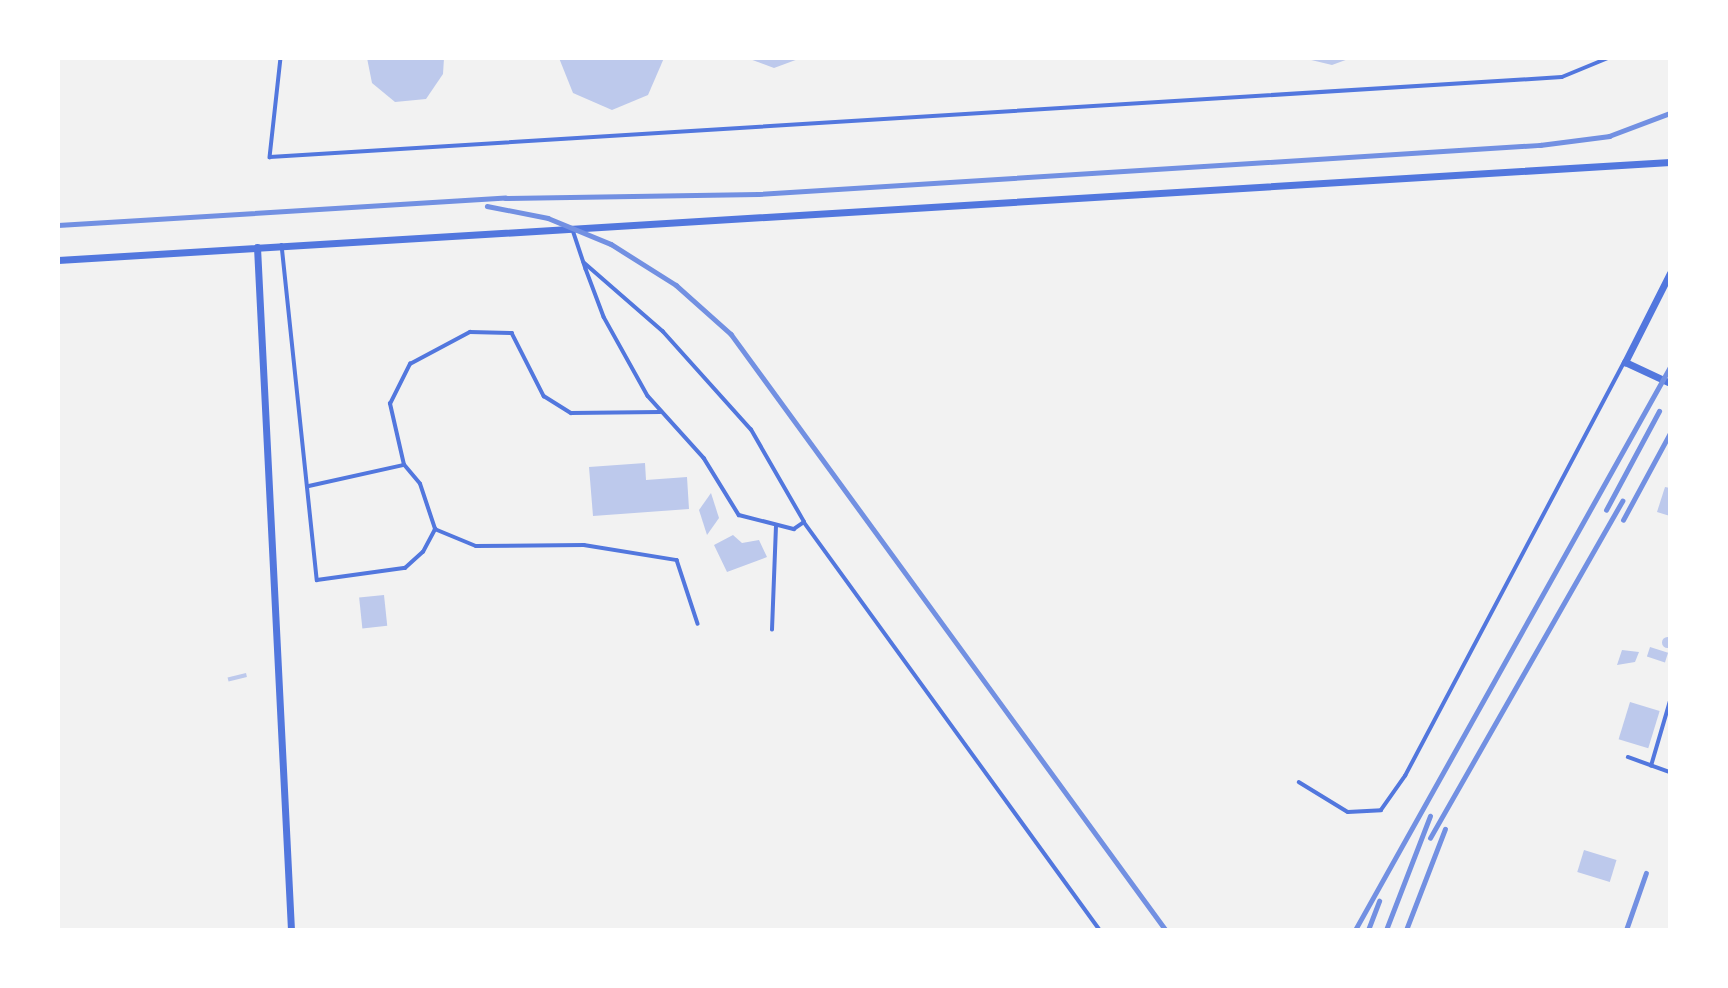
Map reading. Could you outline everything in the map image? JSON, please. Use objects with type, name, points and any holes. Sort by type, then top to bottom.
[{"type":"street","points":[[58,260],[1670,162]]},
{"type":"street","points":[[257,247],[291,930]]},
{"type":"street","points":[[1670,273],[1625,362],[1670,383]]},
{"type":"lane","points":[[281,58],[270,157],[1562,77],[1608,58]]},
{"type":"lane","points":[[572,227],[604,317],[662,412],[704,458],[739,515],[776,527],[794,529],[804,522]]},
{"type":"lane","points":[[282,245],[317,580],[405,568],[435,529]]},
{"type":"lane","points":[[584,262],[663,332],[751,430],[804,522],[1100,930]]},
{"type":"lane","points":[[662,412],[571,412],[544,396],[512,333],[470,332],[410,364],[390,404],[404,465],[420,484],[435,529],[476,546],[584,545],[677,560],[698,624]]},
{"type":"lane","points":[[1299,782],[1348,812],[1381,810],[1405,776],[1625,362]]},
{"type":"lane","points":[[309,486],[404,465]]},
{"type":"lane","points":[[772,630],[776,527]]},
{"type":"lane","points":[[1651,766],[1670,701]]},
{"type":"lane","points":[[1628,758],[1670,772]]},
{"type":"building","points":[[367,58],[444,58],[443,74],[426,99],[395,102],[372,83]]},
{"type":"building","points":[[559,58],[664,58],[648,95],[612,110],[573,93]]},
{"type":"building","points":[[747,58],[801,58],[774,68]]},
{"type":"building","points":[[1303,58],[1351,58],[1332,65]]},
{"type":"building","points":[[645,463],[646,480],[687,477],[689,509],[593,516],[589,467]]},
{"type":"building","points":[[1665,487],[1670,488],[1670,516],[1657,512]]},
{"type":"building","points":[[711,493],[719,518],[707,535],[699,510]]},
{"type":"building","points":[[733,535],[742,543],[759,540],[767,557],[727,572],[714,545]]},
{"type":"building","points":[[384,595],[387,626],[362,628],[359,598]]},
{"type":"building","points":[[1667,636],[1673,642],[1667,648],[1661,642]]},
{"type":"building","points":[[1650,647],[1668,653],[1665,662],[1647,657]]},
{"type":"building","points":[[1622,650],[1639,652],[1635,662],[1617,665]]},
{"type":"building","points":[[246,673],[247,677],[229,681],[228,678]]},
{"type":"building","points":[[1630,702],[1660,711],[1648,748],[1619,739]]},
{"type":"building","points":[[1584,850],[1617,860],[1610,882],[1577,872]]},
{"type":"railway","points":[[58,225],[505,198],[758,194],[1540,145],[1609,136],[1670,113]]},
{"type":"railway","points":[[487,206],[548,218],[611,244],[676,285],[731,334],[1166,930]]},
{"type":"railway","points":[[1355,930],[1670,367]]},
{"type":"railway","points":[[1606,510],[1659,411]]},
{"type":"railway","points":[[1623,520],[1670,433]]},
{"type":"railway","points":[[1430,838],[1622,501]]},
{"type":"railway","points":[[1386,930],[1430,816]]},
{"type":"railway","points":[[1406,930],[1445,829]]},
{"type":"railway","points":[[1626,930],[1646,873]]},
{"type":"railway","points":[[1368,930],[1379,901]]}]
